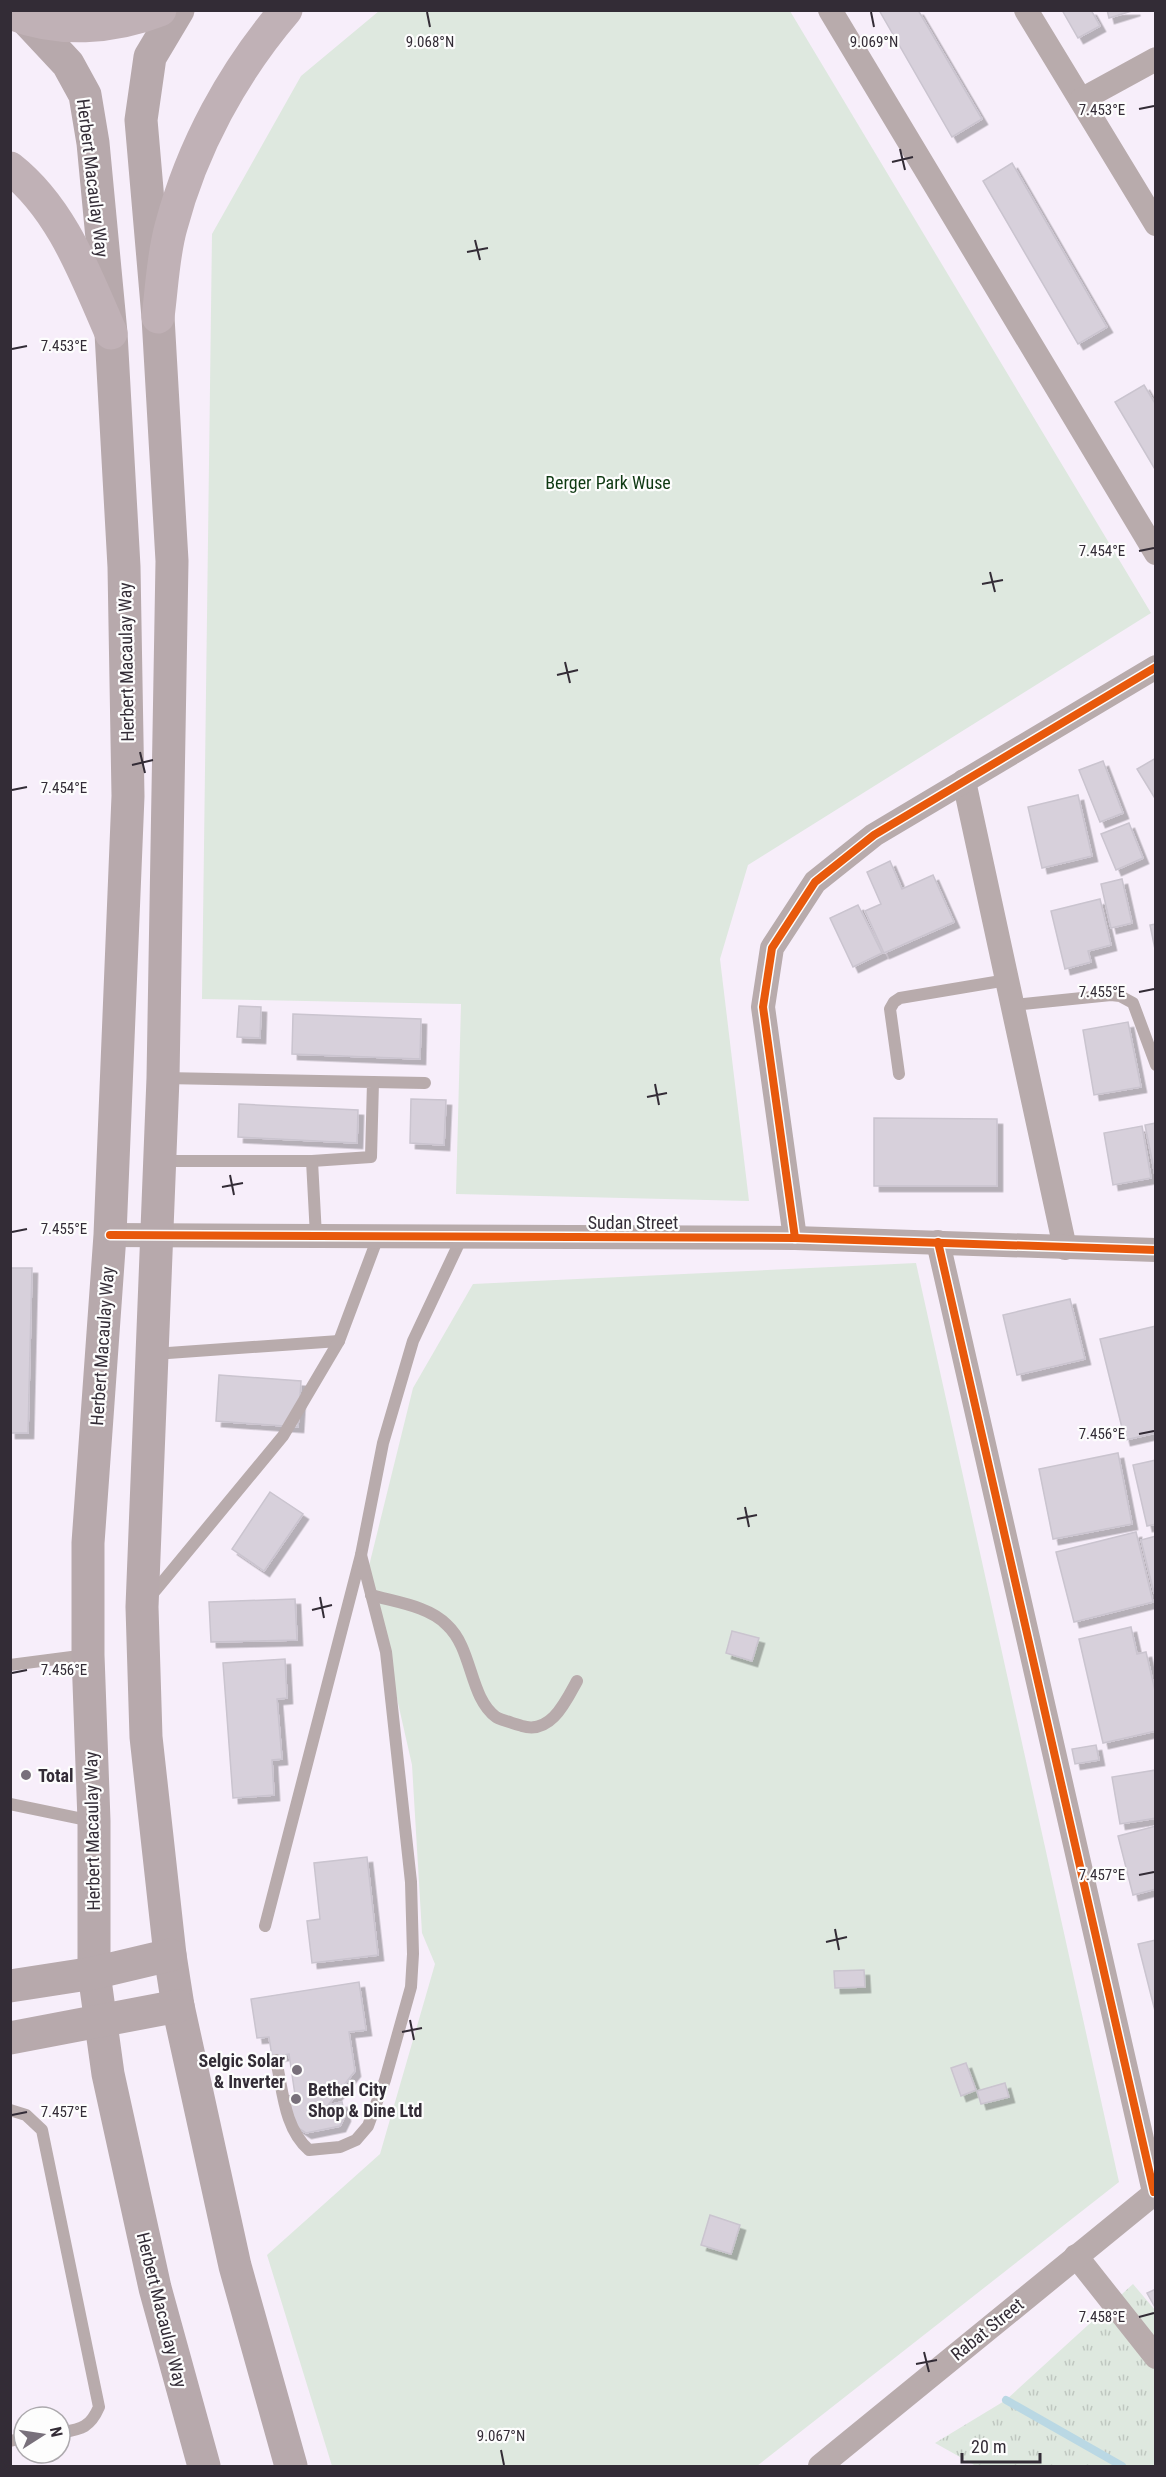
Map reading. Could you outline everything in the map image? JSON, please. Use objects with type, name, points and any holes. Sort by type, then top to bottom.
[{"type":"highway","points":[[18,16],[79,27],[133,21],[160,10]]},
{"type":"highway","points":[[158,317],[170,228],[186,177],[231,84],[262,39],[286,10]]},
{"type":"highway","points":[[10,168],[25,179],[54,214],[78,259],[111,333]]},
{"type":"main road","points":[[178,10],[150,57],[141,120],[158,317],[172,561],[163,1078],[142,1607],[146,1737],[170,1955],[178,2006],[235,2266],[291,2466]]},
{"type":"main road","name":"Herbert Macaulay Way","points":[[18,16],[68,64],[85,96],[93,143],[111,333],[124,567],[128,796],[110,1235],[88,1543],[88,1654],[94,1821],[94,1973],[108,2074],[154,2288],[204,2466]]},
{"type":"main road","points":[[10,1986],[94,1973],[170,1955]]},
{"type":"main road","points":[[10,2038],[178,2006]]},
{"type":"street","points":[[830,10],[1155,553]]},
{"type":"street","points":[[1026,10],[1155,224]]},
{"type":"street","points":[[1081,100],[1155,59]]},
{"type":"street","points":[[795,1238],[763,1007],[772,948],[814,882],[874,835],[1155,667]]},
{"type":"street","points":[[964,781],[1065,1248]]},
{"type":"street","name":"Sudan Street","points":[[110,1235],[795,1238],[1155,1250]]},
{"type":"street","points":[[938,1242],[1155,2192]]},
{"type":"street","name":"Rabat Street","points":[[820,2466],[1155,2192]]},
{"type":"street","points":[[1076,2256],[1155,2356]]},
{"type":"lane","points":[[899,1074],[890,1009],[894,1002],[900,998],[1007,980]]},
{"type":"lane","points":[[1012,1005],[1119,996],[1133,1003],[1155,1065]]},
{"type":"lane","points":[[163,1078],[425,1083]]},
{"type":"lane","points":[[160,1161],[312,1161],[371,1157],[373,1082]]},
{"type":"lane","points":[[312,1161],[316,1236]]},
{"type":"lane","points":[[142,1607],[283,1436],[339,1341],[378,1237]]},
{"type":"lane","points":[[265,1926],[361,1555],[382,1443],[413,1341],[462,1237]]},
{"type":"lane","points":[[152,1354],[339,1341]]},
{"type":"lane","points":[[276,2060],[290,2124],[297,2140],[309,2150],[340,2147],[356,2140],[368,2127],[385,2080],[411,1987],[414,1954],[411,1882],[386,1652],[361,1555]]},
{"type":"lane","points":[[371,1595],[435,1615],[448,1626],[461,1642],[484,1706],[497,1718],[526,1727],[544,1724],[559,1713],[577,1681]]},
{"type":"lane","points":[[10,1665],[88,1654]]},
{"type":"lane","points":[[10,1804],[94,1821]]},
{"type":"lane","points":[[10,2110],[26,2115],[42,2130],[99,2407],[93,2421],[72,2430]]},
{"type":"green space","name":"Berger Park Wuse","points":[[379,11],[790,11],[1151,613],[748,865],[720,959],[749,1201],[456,1194],[461,1004],[202,999],[212,234],[301,76]]},
{"type":"green space","points":[[916,1263],[1119,2182],[757,2466],[332,2466],[267,2255],[380,2154],[435,1964],[422,1933],[412,1765],[368,1570],[413,1388],[473,1284]]},
{"type":"green space","points":[[1133,2284],[1155,2310],[1155,2466],[976,2466],[935,2443],[1006,2400]]},
{"type":"building","points":[[879,10],[918,10],[982,119],[952,137]]},
{"type":"building","points":[[1062,10],[1091,10],[1100,26],[1078,38]]},
{"type":"building","points":[[1107,10],[1135,10],[1109,18]]},
{"type":"building","points":[[1012,163],[1107,327],[1078,344],[983,181]]},
{"type":"building","points":[[1144,385],[1156,405],[1156,471],[1115,402]]},
{"type":"building","points":[[1156,758],[1156,800],[1137,769]]},
{"type":"building","points":[[1103,761],[1123,813],[1100,822],[1079,770]]},
{"type":"building","points":[[1078,795],[1092,856],[1042,868],[1028,807]]},
{"type":"building","points":[[1129,823],[1143,858],[1116,870],[1101,834]]},
{"type":"building","points":[[890,861],[902,889],[933,875],[954,922],[884,953],[865,911],[881,904],[867,872]]},
{"type":"building","points":[[1122,879],[1132,923],[1111,928],[1101,884]]},
{"type":"building","points":[[1100,899],[1111,945],[1088,951],[1091,962],[1065,969],[1051,911]]},
{"type":"building","points":[[858,905],[882,953],[853,967],[830,918]]},
{"type":"building","points":[[1156,924],[1156,954],[1150,925]]},
{"type":"building","points":[[239,1006],[261,1007],[260,1038],[237,1037]]},
{"type":"building","points":[[293,1014],[421,1019],[420,1059],[292,1054]]},
{"type":"building","points":[[1128,1022],[1141,1087],[1094,1095],[1083,1030]]},
{"type":"building","points":[[411,1099],[446,1100],[444,1145],[410,1143]]},
{"type":"building","points":[[239,1104],[358,1110],[357,1143],[238,1137]]},
{"type":"building","points":[[874,1118],[997,1119],[997,1186],[874,1186]]},
{"type":"building","points":[[1156,1123],[1156,1180],[1145,1125]]},
{"type":"building","points":[[1142,1126],[1151,1178],[1113,1185],[1104,1133]]},
{"type":"building","points":[[10,1268],[32,1268],[28,1433],[10,1433]]},
{"type":"building","points":[[1070,1299],[1085,1359],[1017,1375],[1003,1315]]},
{"type":"building","points":[[1156,1326],[1156,1433],[1125,1440],[1100,1339]]},
{"type":"building","points":[[219,1375],[301,1381],[298,1427],[216,1421]]},
{"type":"building","points":[[1118,1453],[1132,1524],[1053,1539],[1039,1469]]},
{"type":"building","points":[[1156,1460],[1156,1524],[1147,1526],[1133,1465]]},
{"type":"building","points":[[270,1492],[303,1514],[264,1571],[232,1549]]},
{"type":"building","points":[[1136,1532],[1153,1602],[1074,1622],[1056,1552]]},
{"type":"building","points":[[1156,1536],[1156,1592],[1154,1593],[1141,1540]]},
{"type":"building","points":[[295,1599],[297,1640],[211,1642],[209,1602]]},
{"type":"building","points":[[1131,1627],[1137,1654],[1146,1652],[1156,1695],[1156,1731],[1103,1743],[1079,1639]]},
{"type":"building","points":[[732,1631],[759,1638],[752,1661],[726,1653]]},
{"type":"building","points":[[285,1659],[287,1698],[277,1699],[282,1759],[272,1760],[274,1795],[233,1798],[223,1663]]},
{"type":"building","points":[[1096,1745],[1099,1760],[1075,1764],[1072,1749]]},
{"type":"building","points":[[1156,1770],[1156,1818],[1120,1824],[1112,1777]]},
{"type":"building","points":[[1156,1826],[1156,1889],[1133,1895],[1118,1836]]},
{"type":"building","points":[[367,1857],[378,1955],[312,1963],[307,1921],[320,1919],[314,1863]]},
{"type":"building","points":[[1156,1940],[1156,2015],[1138,1944]]},
{"type":"building","points":[[864,1970],[865,1987],[835,1988],[834,1971]]},
{"type":"building","points":[[359,1982],[366,2030],[349,2032],[355,2071],[328,2105],[342,2102],[345,2116],[340,2126],[306,2133],[292,2124],[288,2096],[295,2095],[289,2054],[272,2057],[269,2037],[257,2038],[251,1999]]},
{"type":"building","points":[[966,2063],[976,2090],[961,2096],[951,2068]]},
{"type":"building","points":[[1005,2083],[1009,2097],[981,2104],[977,2091]]},
{"type":"building","points":[[710,2215],[740,2225],[731,2254],[701,2245]]},
{"type":"building","points":[[1156,2289],[1156,2309],[1147,2293]]},
{"type":"waterway","points":[[1006,2400],[1122,2466]]},
{"type":"cycle path","points":[[795,1238],[763,1007],[772,948],[815,882],[874,835],[1156,667]]},
{"type":"cycle path","points":[[110,1235],[795,1238],[1156,1250]]},
{"type":"cycle path","points":[[938,1242],[1154,2192]]},
{"type":"place","name":"Total","points":[[26,1775]]},
{"type":"place","name":"Selgic Solar & Inverter","points":[[297,2070]]},
{"type":"place","name":"Bethel City Shop & Dine Ltd","points":[[296,2099]]}]
